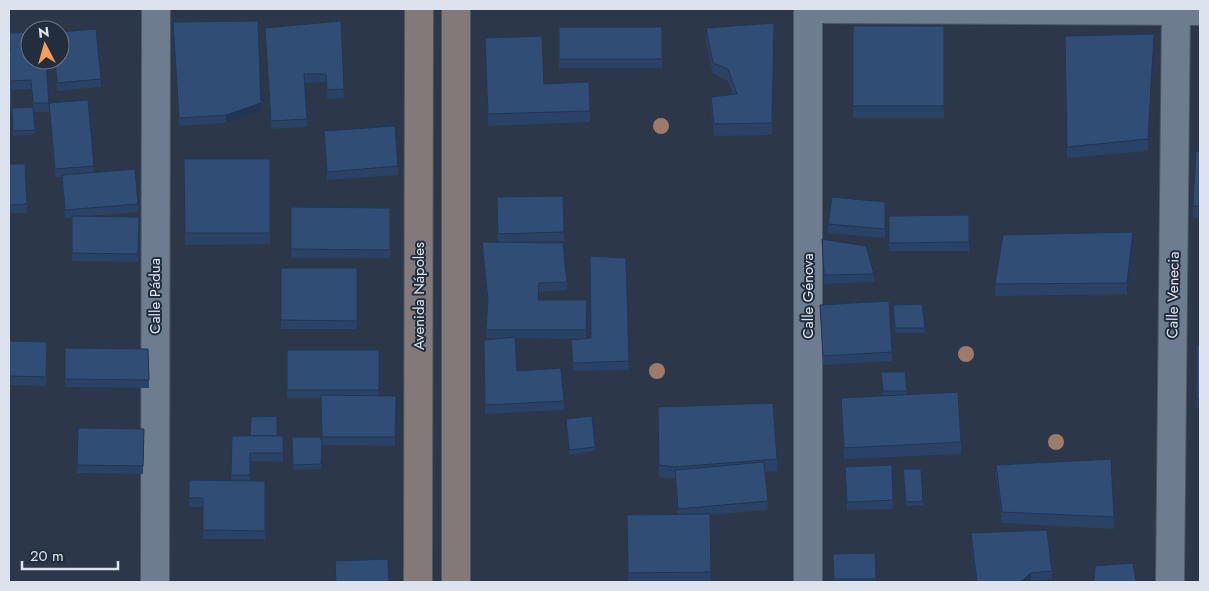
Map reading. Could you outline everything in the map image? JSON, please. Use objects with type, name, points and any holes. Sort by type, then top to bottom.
[{"type":"main road","name":"Avenida Nápoles","points":[[418,582],[419,9]]},
{"type":"main road","points":[[456,9],[456,582]]},
{"type":"street","name":"Calle Pádua","points":[[155,582],[156,9]]},
{"type":"street","name":"Calle Génova","points":[[808,9],[808,582]]},
{"type":"street","points":[[822,9],[1184,10]]},
{"type":"street","name":"Calle Venecia","points":[[1170,582],[1184,10]]},
{"type":"building","points":[[258,21],[261,103],[226,115],[179,118],[173,22]]},
{"type":"building","points":[[341,21],[344,89],[327,90],[326,74],[304,74],[307,119],[271,121],[265,28]]},
{"type":"building","points":[[774,23],[772,123],[714,124],[711,97],[737,94],[728,69],[713,63],[706,28]]},
{"type":"building","points":[[853,26],[944,26],[944,106],[853,106]]},
{"type":"building","points":[[559,27],[662,27],[662,59],[559,59]]},
{"type":"building","points":[[96,29],[101,79],[57,83],[56,70],[70,70],[70,31]]},
{"type":"building","points":[[20,32],[20,70],[47,70],[49,103],[33,103],[31,80],[11,81],[12,104],[9,104],[9,33]]},
{"type":"building","points":[[1154,34],[1148,139],[1067,147],[1065,36]]},
{"type":"building","points":[[542,36],[544,84],[589,82],[590,111],[488,114],[485,38]]},
{"type":"building","points":[[88,100],[94,166],[55,169],[49,103]]},
{"type":"building","points":[[33,107],[35,130],[13,131],[12,108]]},
{"type":"building","points":[[395,126],[398,166],[327,172],[324,131]]},
{"type":"building","points":[[1196,151],[1200,152],[1200,206],[1193,206]]},
{"type":"building","points":[[184,159],[270,159],[270,233],[185,233]]},
{"type":"building","points":[[9,164],[25,164],[27,204],[9,205]]},
{"type":"building","points":[[135,169],[138,204],[65,210],[62,175]]},
{"type":"building","points":[[563,196],[564,232],[498,234],[497,197]]},
{"type":"building","points":[[832,197],[885,202],[885,229],[828,224]]},
{"type":"building","points":[[291,207],[390,208],[390,250],[291,249]]},
{"type":"building","points":[[969,215],[969,242],[889,243],[889,216]]},
{"type":"building","points":[[72,216],[139,217],[138,254],[72,253]]},
{"type":"building","points":[[1133,232],[1127,283],[995,284],[1003,235]]},
{"type":"building","points":[[822,239],[866,246],[874,274],[824,275]]},
{"type":"building","points":[[482,242],[563,243],[567,282],[539,283],[538,300],[587,300],[586,330],[486,330],[488,300]]},
{"type":"building","points":[[590,256],[626,258],[629,361],[573,363],[571,340],[591,338]]},
{"type":"building","points":[[281,268],[357,268],[357,321],[281,320]]},
{"type":"building","points":[[889,301],[892,352],[823,356],[820,305]]},
{"type":"building","points":[[922,304],[925,328],[895,328],[893,305]]},
{"type":"building","points":[[515,337],[517,371],[561,368],[564,401],[485,405],[484,340]]},
{"type":"building","points":[[9,341],[47,342],[46,377],[9,376]]},
{"type":"building","points":[[1197,345],[1200,345],[1200,399],[1197,399]]},
{"type":"building","points":[[65,348],[148,349],[149,380],[65,379]]},
{"type":"building","points":[[287,350],[379,350],[379,390],[287,390]]},
{"type":"building","points":[[881,372],[905,372],[907,391],[883,391]]},
{"type":"building","points":[[958,392],[961,442],[844,448],[841,398]]},
{"type":"building","points":[[321,395],[396,396],[395,437],[322,437]]},
{"type":"building","points":[[773,403],[777,459],[675,467],[659,465],[658,407]]},
{"type":"building","points":[[277,416],[277,436],[250,436],[251,417]]},
{"type":"building","points":[[592,416],[595,447],[569,450],[566,419]]},
{"type":"building","points":[[78,428],[144,429],[143,466],[77,465]]},
{"type":"building","points":[[232,436],[283,436],[283,453],[250,453],[250,475],[231,475]]},
{"type":"building","points":[[292,437],[320,437],[322,441],[321,464],[293,465]]},
{"type":"building","points":[[1111,459],[1114,517],[1002,512],[996,465]]},
{"type":"building","points":[[764,462],[768,501],[678,509],[675,470]]},
{"type":"building","points":[[892,465],[893,500],[847,502],[845,467]]},
{"type":"building","points":[[903,469],[921,469],[923,501],[906,502]]},
{"type":"building","points":[[189,480],[265,481],[265,531],[203,530],[203,498],[189,498]]},
{"type":"building","points":[[710,514],[711,572],[628,573],[627,515]]},
{"type":"building","points":[[1047,530],[1052,571],[1031,573],[1020,582],[977,582],[971,533]]},
{"type":"building","points":[[875,553],[876,579],[834,579],[833,554]]},
{"type":"building","points":[[388,559],[389,582],[336,582],[335,561]]},
{"type":"building","points":[[1133,563],[1136,582],[1094,582],[1095,566]]}]
